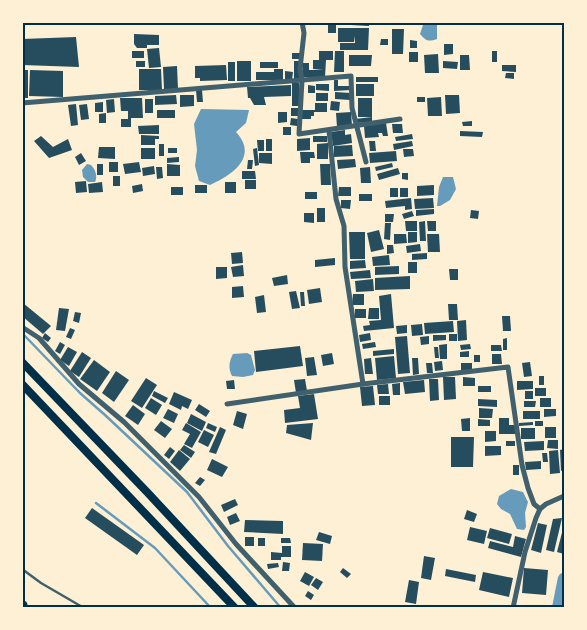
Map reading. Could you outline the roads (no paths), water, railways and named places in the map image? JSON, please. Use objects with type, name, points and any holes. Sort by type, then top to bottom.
[{"type":"main road","points":[[22,362],[118,461],[254,608]]},
{"type":"main road","points":[[22,384],[235,608]]},
{"type":"main road","points":[[106,473],[118,461]]},
{"type":"main road","points":[[133,502],[145,490]]},
{"type":"street","points":[[302,22],[304,33],[300,69],[302,80],[300,134],[400,119]]},
{"type":"street","points":[[22,103],[351,76],[352,108],[366,162]]},
{"type":"street","points":[[329,131],[336,199],[344,226],[344,267],[364,384]]},
{"type":"street","points":[[22,328],[39,338],[79,384],[124,422],[199,497],[236,544],[295,608]]},
{"type":"street","points":[[227,404],[364,384],[508,367],[522,465],[531,497],[534,504],[540,509]]},
{"type":"street","points":[[513,608],[525,552],[540,509],[546,504],[564,496]]},
{"type":"lane","points":[[22,570],[84,608]]},
{"type":"water","points":[[427,22],[437,23],[437,39],[427,40],[420,34],[423,25]]},
{"type":"water","points":[[201,109],[249,110],[246,123],[236,132],[245,149],[244,157],[240,164],[227,176],[210,185],[199,181],[195,166],[197,150],[194,124]]},
{"type":"water","points":[[87,164],[91,165],[95,171],[95,182],[88,182],[83,177],[82,170]]},
{"type":"water","points":[[443,177],[453,177],[456,189],[450,200],[437,206],[439,187]]},
{"type":"water","points":[[247,353],[251,355],[255,370],[253,375],[243,377],[232,376],[230,365],[233,354]]},
{"type":"water","points":[[511,489],[523,492],[528,502],[525,513],[526,527],[524,530],[517,529],[510,514],[501,509],[497,504],[499,496]]},
{"type":"water","points":[[564,572],[564,607],[552,607],[558,577]]},
{"type":"waterway","points":[[22,333],[80,393],[187,492],[228,546],[281,608]]},
{"type":"waterway","points":[[96,503],[155,548],[211,608]]}]
